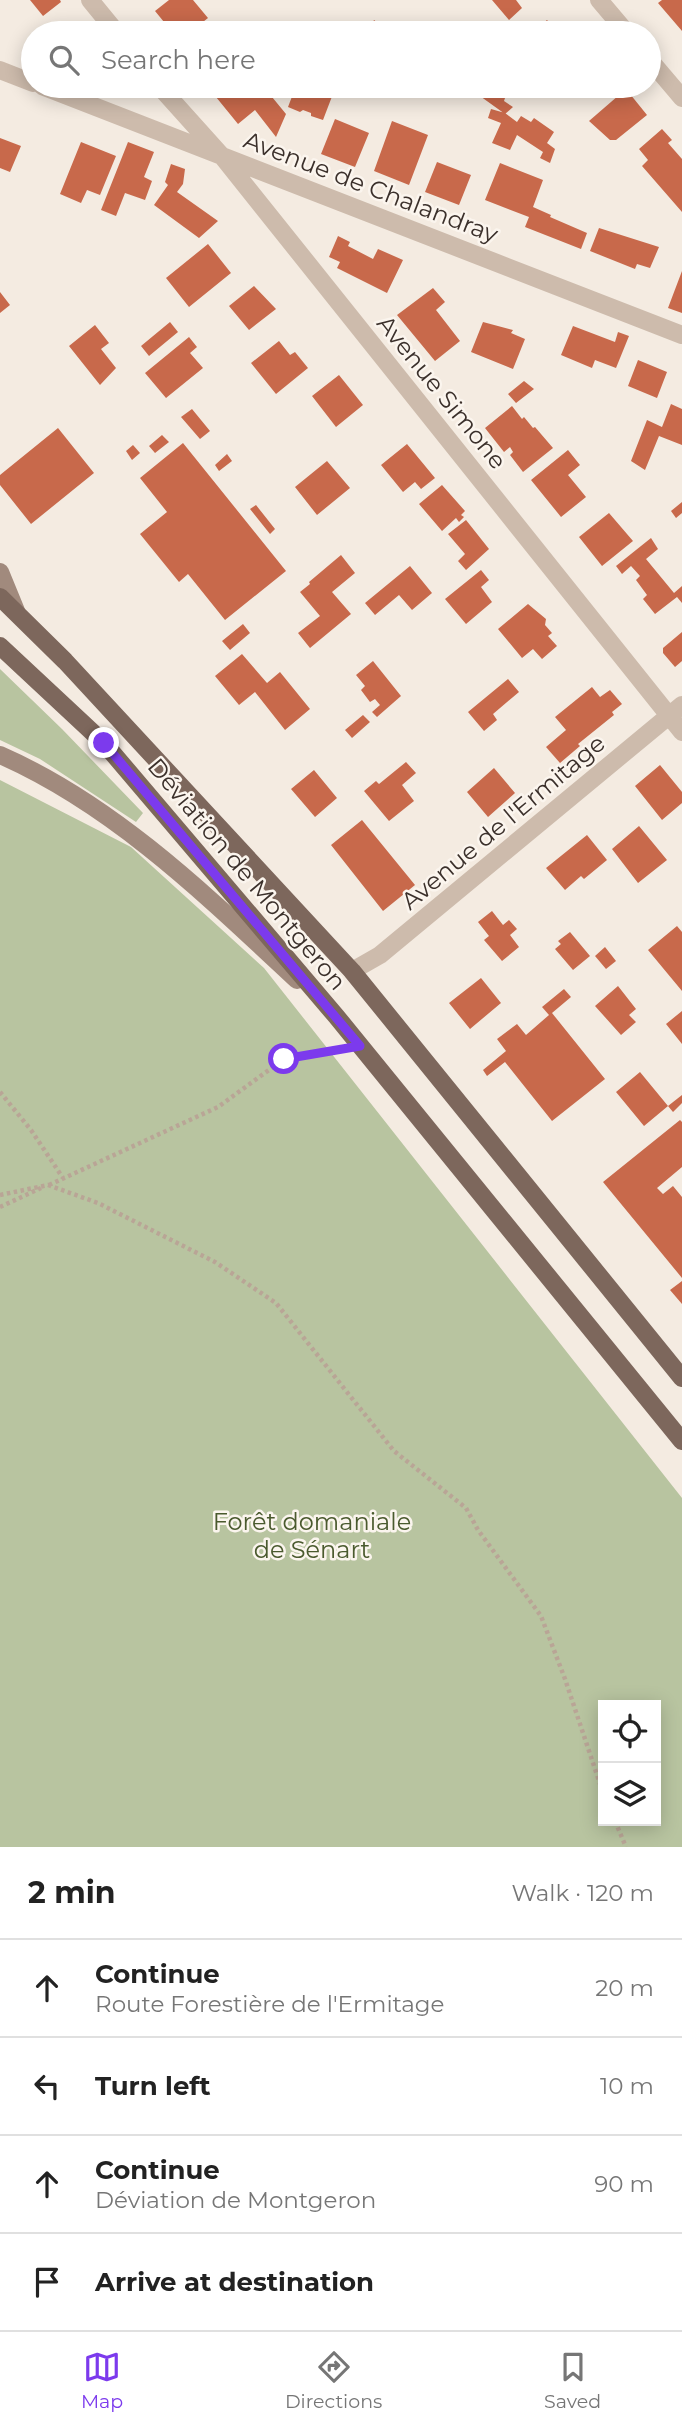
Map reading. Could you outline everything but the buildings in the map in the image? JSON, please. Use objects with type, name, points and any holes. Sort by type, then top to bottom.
[{"type":"main road","points":[[0,572],[16,611]]},
{"type":"main road","points":[[0,597],[65,661],[352,971],[682,1378]]},
{"type":"main road","name":"Déviation de Montgeron","points":[[0,646],[104,743],[336,1016],[682,1441]]},
{"type":"main road","points":[[0,755],[81,799],[189,879],[336,1016]]},
{"type":"street","points":[[90,0],[107,21]]},
{"type":"street","points":[[599,0],[617,21]]},
{"type":"street","points":[[0,70],[21,78]]},
{"type":"street","points":[[661,73],[682,98]]},
{"type":"street","name":"Avenue de Chalandray","points":[[72,98],[682,335]]},
{"type":"street","name":"Avenue Simone","points":[[170,98],[221,155],[676,711],[682,732]]},
{"type":"street","name":"Avenue de l'Ermitage","points":[[352,971],[380,955],[676,711]]},
{"type":"path","points":[[0,1207],[218,1107],[284,1059],[360,1046]]},
{"type":"path","points":[[0,1092],[31,1130],[63,1178]]},
{"type":"path","points":[[0,1195],[48,1185],[98,1203],[215,1262],[276,1303],[394,1451],[466,1508],[478,1530],[541,1616],[598,1778]]},
{"type":"path","points":[[617,1826],[626,1847]]},
{"type":"green space","points":[[0,669],[143,813],[136,822],[40,759],[0,740]]},
{"type":"green space","name":"Forêt domaniale de Sénart","points":[[0,780],[131,847],[264,968],[682,1498],[682,1847],[0,1847]]},
{"type":"route","points":[[104,743],[360,1046],[284,1059]]}]
